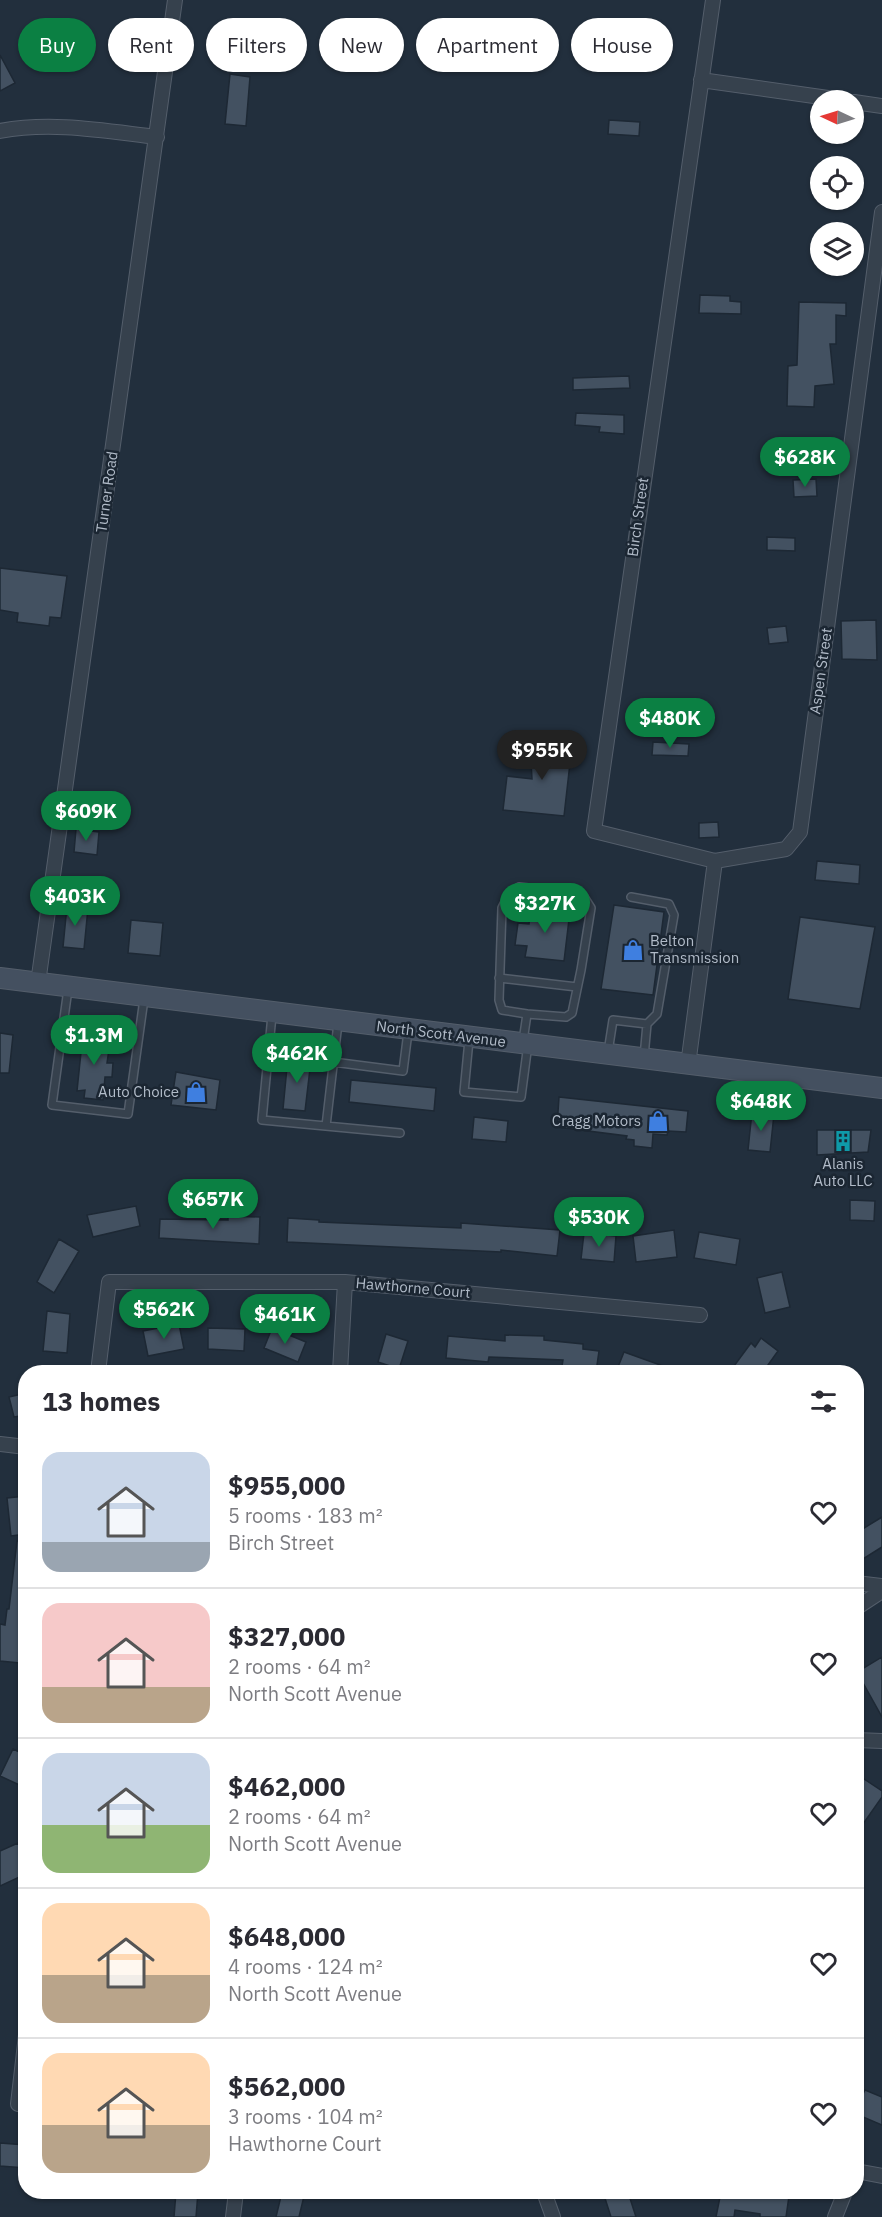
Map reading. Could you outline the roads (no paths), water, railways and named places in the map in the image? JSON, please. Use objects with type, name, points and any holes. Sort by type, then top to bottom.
[{"type":"main road","name":"North Scott Avenue","points":[[0,978],[882,1088]]},
{"type":"street","name":"Turner Road","points":[[38,983],[175,0]]},
{"type":"street","name":"Birch Street","points":[[713,0],[594,831],[715,861]]},
{"type":"street","points":[[700,80],[810,95]]},
{"type":"street","points":[[864,103],[882,106]]},
{"type":"street","points":[[0,131],[46,126],[157,136]]},
{"type":"street","name":"Aspen Street","points":[[715,861],[786,849],[800,832],[882,212]]},
{"type":"street","points":[[688,1065],[715,861]]},
{"type":"street","name":"Hawthorne Court","points":[[99,1365],[109,1282],[345,1282],[700,1315]]},
{"type":"street","points":[[340,1365],[345,1282]]},
{"type":"street","points":[[0,1444],[18,1446]]},
{"type":"street","points":[[864,1585],[882,1589]]},
{"type":"street","points":[[864,1602],[882,1589]]},
{"type":"street","points":[[864,1740],[882,1741]]},
{"type":"street","points":[[864,2173],[882,2176]]},
{"type":"street","points":[[233,2217],[235,2199]]},
{"type":"street","points":[[547,2199],[553,2217]]},
{"type":"street","points":[[835,2217],[842,2199]]},
{"type":"lane","points":[[519,887],[566,892],[584,897],[591,908],[577,987],[572,1013],[566,1017],[502,1010],[499,1000],[499,978],[502,908],[509,894],[519,887]]},
{"type":"lane","points":[[631,897],[669,904],[674,915],[657,1014],[647,1024],[644,1059]]},
{"type":"lane","points":[[499,978],[577,987]]},
{"type":"lane","points":[[68,987],[52,1105],[128,1114],[144,996]]},
{"type":"lane","points":[[273,1012],[262,1120],[400,1133]]},
{"type":"lane","points":[[469,1037],[464,1092],[521,1097],[527,1014]]},
{"type":"lane","points":[[608,1055],[613,1020],[647,1024]]},
{"type":"lane","points":[[326,1126],[338,1021]]},
{"type":"lane","points":[[333,1062],[403,1071],[408,1029]]},
{"type":"place","name":"Belton Transmission","points":[[633,950]]},
{"type":"place","name":"Auto Choice","points":[[196,1092]]},
{"type":"place","name":"Cragg Motors","points":[[658,1121]]},
{"type":"place","name":"Alanis Auto LLC","points":[[843,1141]]}]
